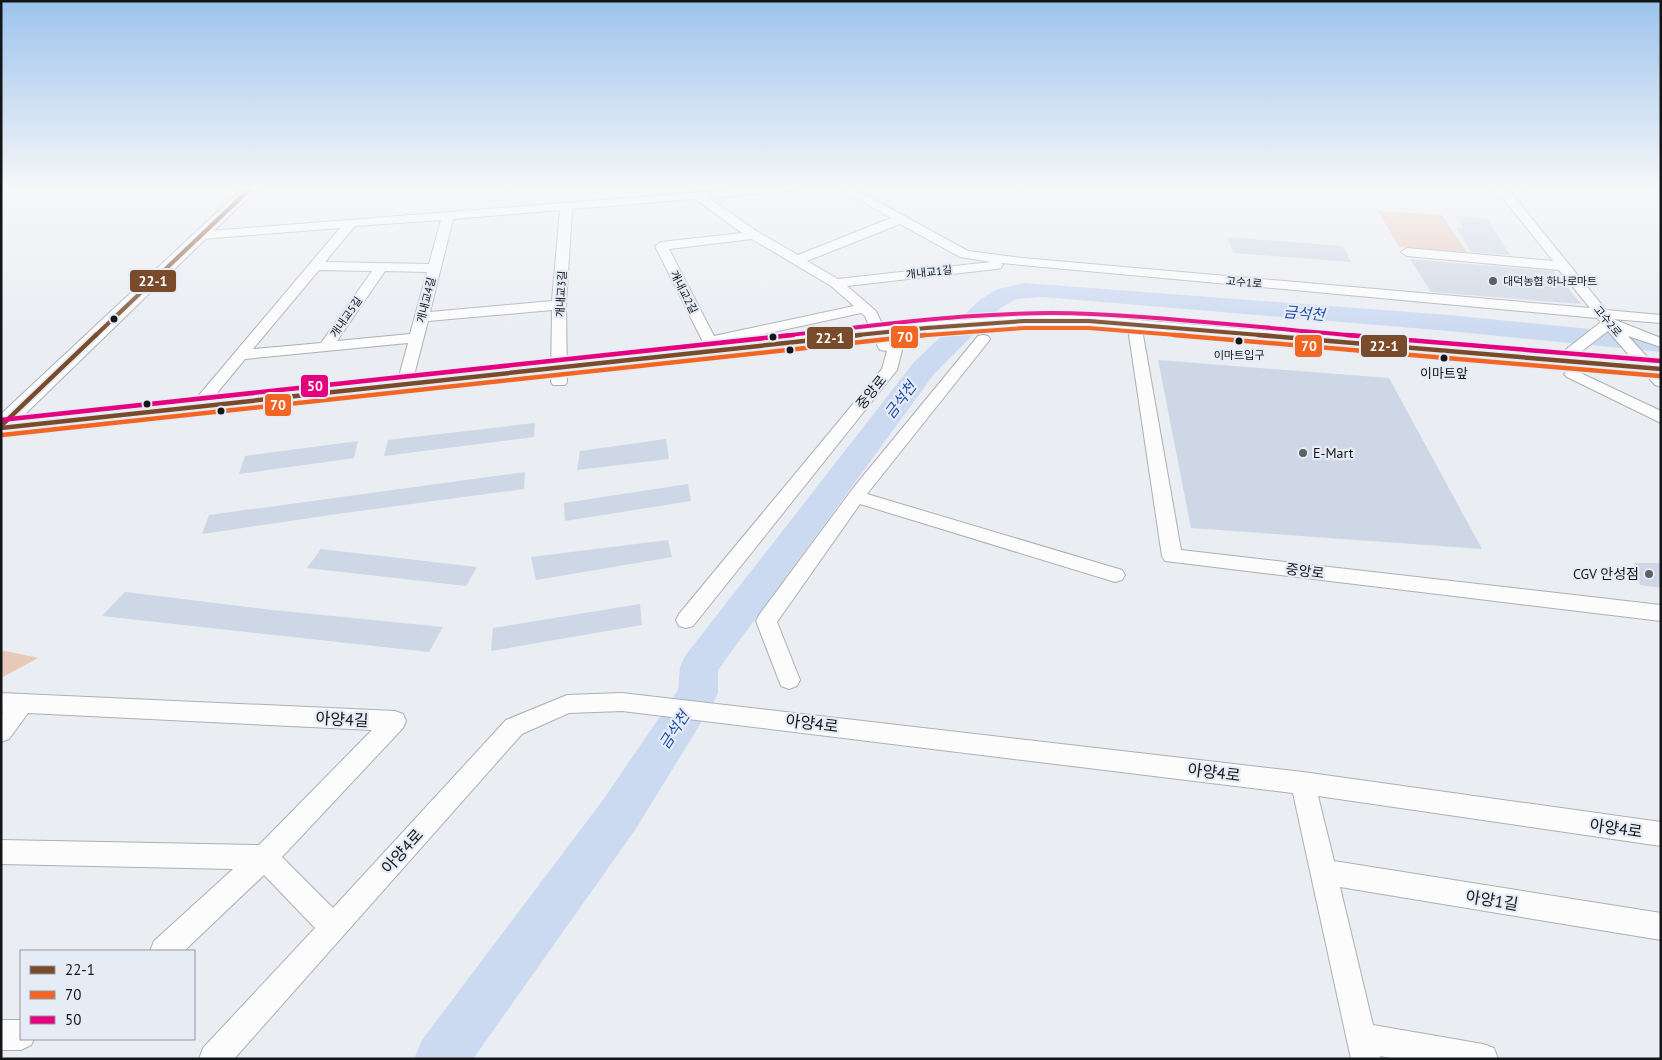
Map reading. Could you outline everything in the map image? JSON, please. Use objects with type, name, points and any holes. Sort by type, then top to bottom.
[{"type":"main road","points":[[1,427],[197,237]]},
{"type":"main road","points":[[1,440],[559,375],[887,342],[926,328],[1024,320],[1089,320],[1568,362],[1655,373]]},
{"type":"main road","points":[[1,427],[405,384],[559,375],[711,346],[887,342],[1078,332],[1568,362]]},
{"type":"street","points":[[197,407],[339,237]]},
{"type":"street","name":"개내교4길","points":[[405,384],[442,237]]},
{"type":"street","name":"개내교3길","points":[[559,375],[559,305],[564,237]]},
{"type":"street","name":"개내교2길","points":[[711,346],[661,246],[733,237]]},
{"type":"street","points":[[758,237],[836,284],[871,314],[887,342]]},
{"type":"street","points":[[797,260],[854,237]]},
{"type":"street","name":"고수1로","points":[[935,237],[965,254],[1022,262],[1606,319],[1661,319]]},
{"type":"street","name":"고수2로","points":[[1540,237],[1606,319],[1655,373]]},
{"type":"street","points":[[1407,252],[1563,266]]},
{"type":"street","name":"개내교1길","points":[[836,284],[1022,262]]},
{"type":"street","points":[[315,266],[434,268]]},
{"type":"street","name":"개내교5길","points":[[241,355],[326,346],[381,267]]},
{"type":"street","points":[[422,317],[559,305]]},
{"type":"street","points":[[711,346],[864,308]]},
{"type":"street","points":[[1661,343],[1606,319],[1568,362],[1661,418]]},
{"type":"street","name":"중앙로","points":[[1136,335],[1172,556],[1661,613]]},
{"type":"street","points":[[326,346],[417,338]]},
{"type":"street","points":[[789,680],[766,620],[856,497],[983,338]]},
{"type":"street","name":"중앙로","points":[[686,620],[889,370],[887,342]]},
{"type":"street","points":[[856,497],[1115,576]]},
{"type":"street","name":"아양4로","points":[[214,1059],[514,727],[567,704],[622,702],[767,718],[1302,782],[1661,834]]},
{"type":"street","points":[[1,732],[12,703]]},
{"type":"street","name":"아양4길","points":[[12,703],[396,721],[264,857]]},
{"type":"street","points":[[1302,782],[1364,1048],[1483,1059]]},
{"type":"street","points":[[1,852],[264,857],[333,927]]},
{"type":"street","points":[[165,950],[264,857]]},
{"type":"street","name":"아양1길","points":[[1324,872],[1661,927]]},
{"type":"street","points":[[1,1035],[20,1035]]},
{"type":"shaded area","points":[[1393,237],[1457,237],[1467,252],[1399,247]]},
{"type":"shaded area","points":[[1,650],[38,658],[1,678]]},
{"type":"building","points":[[1228,237],[1343,246],[1351,262],[1233,253]]},
{"type":"building","points":[[1462,237],[1499,237],[1510,255],[1471,252]]},
{"type":"building","name":"대덕농협 하나로마트","points":[[1410,259],[1554,271],[1581,304],[1431,292]]},
{"type":"building","name":"E-Mart","points":[[1158,360],[1389,378],[1482,549],[1191,528]]},
{"type":"building","points":[[535,423],[534,437],[384,456],[388,440]]},
{"type":"building","points":[[666,439],[669,459],[577,470],[580,451]]},
{"type":"building","points":[[358,441],[354,458],[239,474],[245,456]]},
{"type":"building","points":[[525,472],[524,489],[202,534],[209,515]]},
{"type":"building","points":[[688,484],[691,501],[565,521],[564,503]]},
{"type":"building","points":[[668,540],[672,557],[536,580],[531,557]]},
{"type":"building","points":[[321,549],[477,567],[466,586],[307,568]]},
{"type":"building","name":"CGV 안성점","points":[[1634,563],[1661,563],[1661,588],[1640,585]]},
{"type":"building","points":[[125,592],[273,610],[443,627],[429,652],[102,616]]},
{"type":"building","points":[[640,604],[642,625],[491,651],[493,628]]},
{"type":"waterway","name":"금석천","points":[[441,1059],[619,815],[698,693],[699,667],[924,368],[990,304],[1007,294],[1024,290],[1043,290],[1449,323],[1661,344]]},
{"type":"transit line","name":"22-1","points":[[1,426],[199,237]]},
{"type":"transit line","name":"50","points":[[1,420],[925,321],[1023,314],[1090,314],[1661,361]]},
{"type":"transit line","name":"22-1","points":[[1,428],[926,328],[1024,321],[1089,321],[1661,369]]},
{"type":"transit line","name":"70","points":[[2,435],[927,335],[1024,328],[1089,328],[1660,376]]},
{"type":"place","name":"대덕농협 하나로마트","points":[[1493,281]]},
{"type":"place","name":"이마트입구","points":[[1239,341]]},
{"type":"place","name":"이마트앞","points":[[1444,358]]},
{"type":"place","name":"E-Mart","points":[[1303,453]]},
{"type":"place","name":"CGV 안성점","points":[[1649,574]]}]
